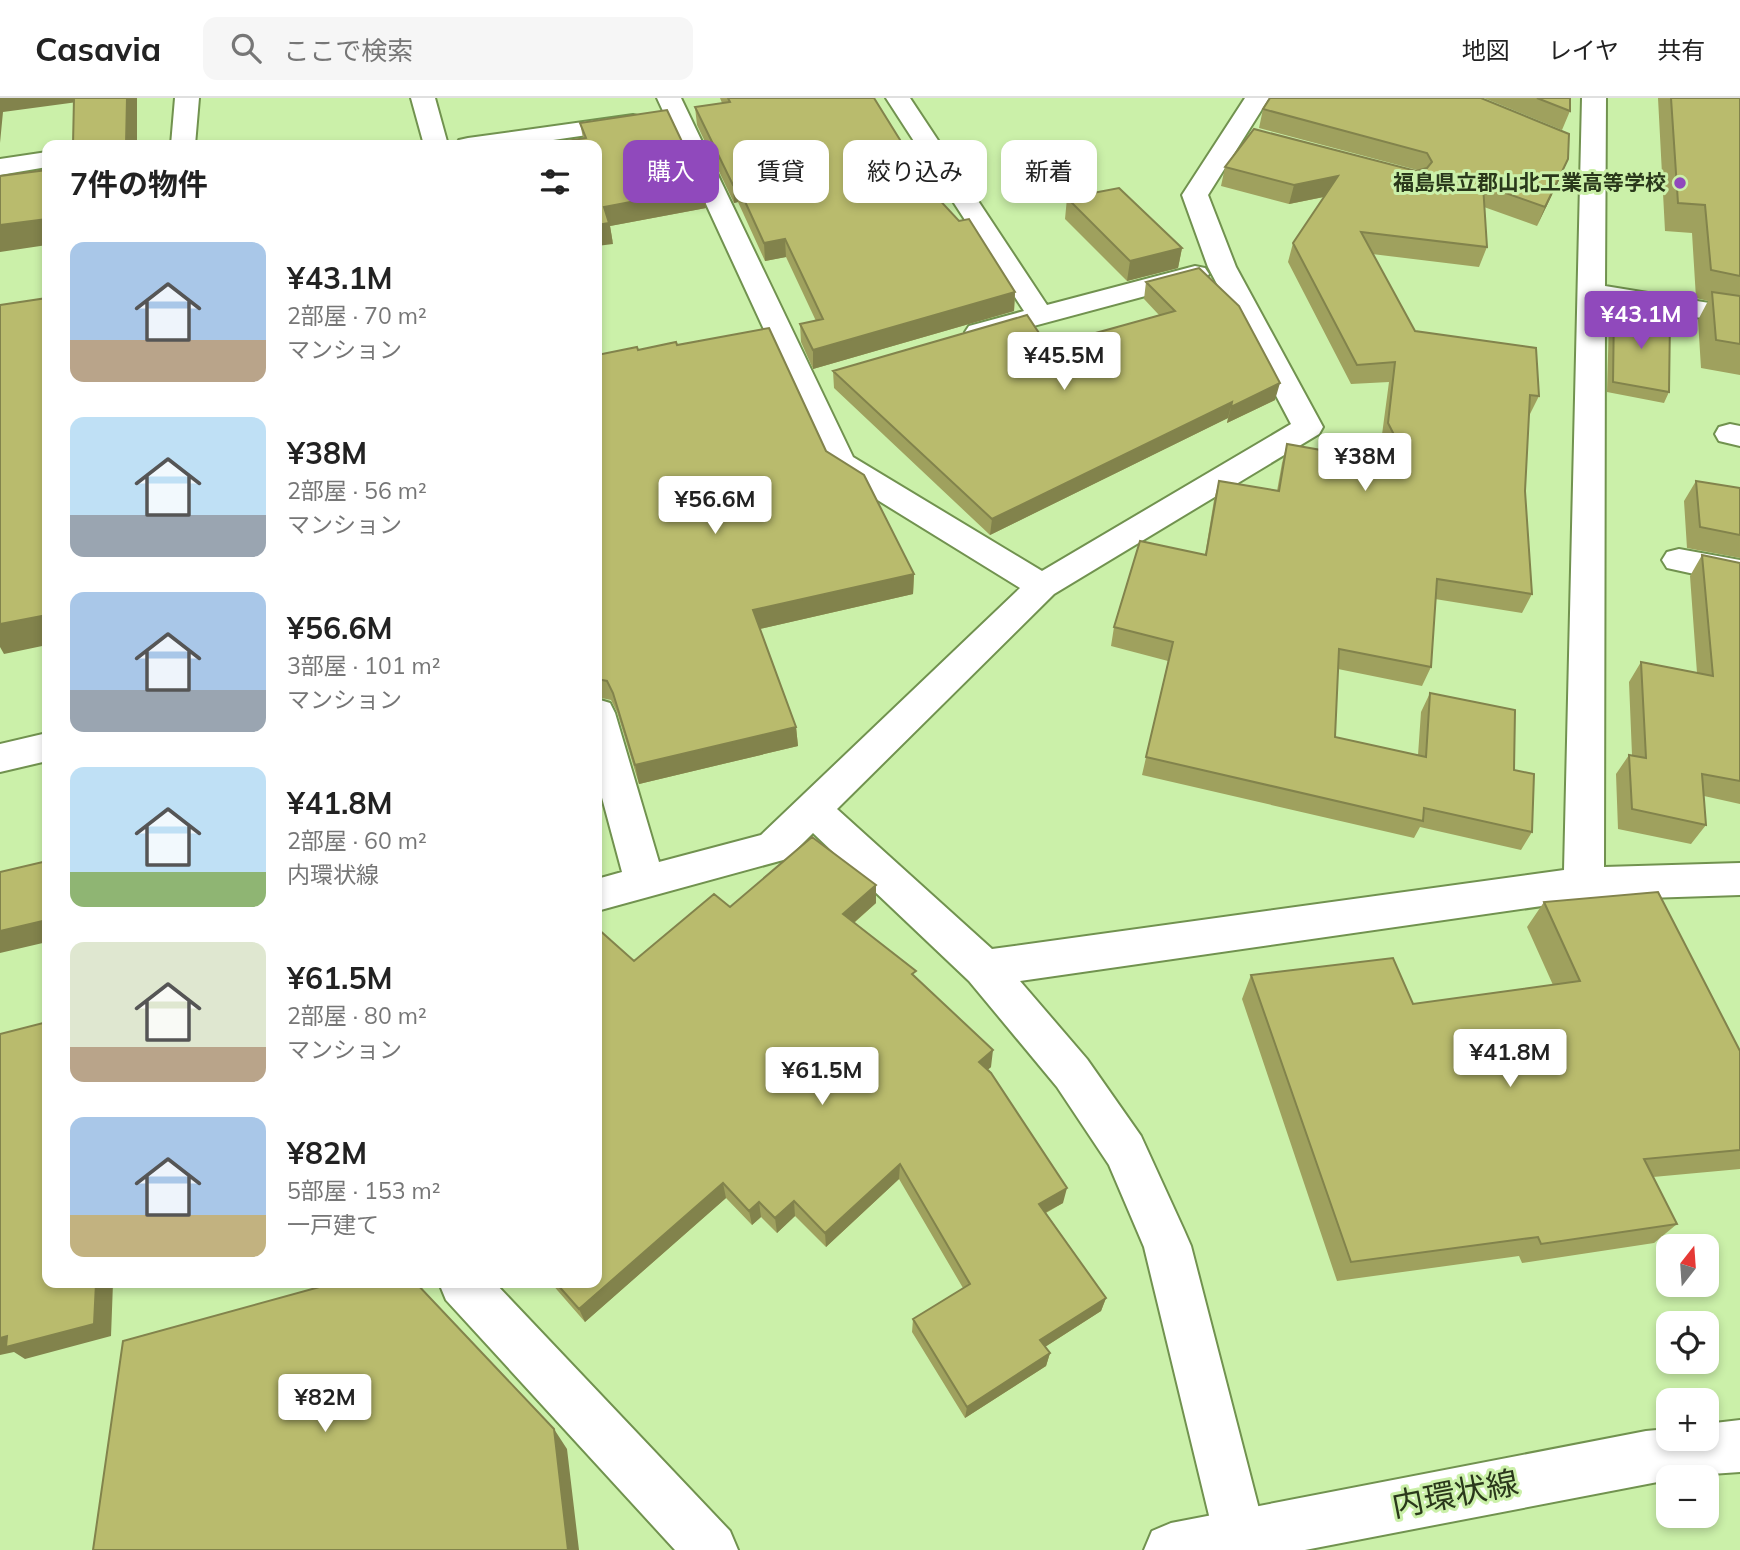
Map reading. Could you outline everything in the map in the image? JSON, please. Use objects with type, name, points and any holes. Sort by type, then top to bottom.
[{"type":"street","points":[[176,140],[187,98]]},
{"type":"street","points":[[423,98],[435,140]]},
{"type":"street","points":[[898,98],[1040,315]]},
{"type":"street","points":[[602,893],[644,880],[773,848],[1042,586],[1308,427],[1222,267],[1195,195],[1247,137],[1257,98]]},
{"type":"street","points":[[1584,884],[1591,292],[1584,149],[1594,98]]},
{"type":"street","points":[[495,140],[673,107],[816,380],[840,463],[1042,586]]},
{"type":"street","points":[[0,167],[42,161]]},
{"type":"street","points":[[948,341],[1222,267]]},
{"type":"street","points":[[1591,292],[1740,316]]},
{"type":"street","points":[[1679,560],[1740,572]]},
{"type":"street","points":[[602,731],[644,880]]},
{"type":"street","points":[[0,758],[42,748]]},
{"type":"street","points":[[812,809],[984,968],[1072,1073],[1125,1151],[1167,1246],[1240,1536]]},
{"type":"street","points":[[984,968],[1584,884],[1740,879]]},
{"type":"street","points":[[468,1288],[711,1550]]},
{"type":"street","name":"内環状線","points":[[1171,1550],[1646,1457],[1740,1446]]},
{"type":"building","points":[[74,98],[127,98],[126,140],[73,140]]},
{"type":"building","points":[[728,98],[874,98],[900,140],[843,140],[843,203],[942,203],[959,221],[969,219],[1015,292],[813,350],[800,324],[823,319],[785,239],[764,243],[746,203],[829,203],[829,140],[733,140],[733,185],[719,156],[719,140],[711,140],[695,107],[730,102]]},
{"type":"building","points":[[1270,98],[1481,98],[1569,134],[1568,159],[1545,207],[1483,185],[1487,247],[1361,232],[1415,331],[1536,348],[1539,396],[1530,395],[1525,491],[1532,594],[1437,579],[1431,667],[1339,649],[1335,737],[1426,757],[1430,693],[1515,710],[1514,770],[1534,774],[1532,832],[1424,808],[1423,821],[1146,757],[1173,642],[1114,627],[1140,541],[1206,555],[1219,481],[1279,491],[1287,444],[1383,461],[1385,440],[1408,462],[1388,423],[1395,362],[1357,365],[1293,243],[1338,176],[1294,185],[1225,167],[1254,129],[1416,171],[1427,168],[1432,162],[1427,153],[1263,109]]},
{"type":"building","points":[[1537,98],[1570,98],[1570,111]]},
{"type":"building","points":[[1671,98],[1740,98],[1740,276],[1711,270],[1705,205],[1678,203]]},
{"type":"building","points":[[667,110],[681,140],[623,140],[625,203],[604,207],[609,223],[602,224],[602,140],[573,140],[586,138],[580,123]]},
{"type":"building","points":[[42,171],[42,220],[0,225],[0,176]]},
{"type":"building","points":[[1119,188],[1182,248],[1130,261],[1072,203],[1097,203],[1097,192]]},
{"type":"building","points":[[1199,268],[1239,306],[1280,383],[1231,407],[1232,402],[992,519],[833,371],[1027,315],[1045,342],[1060,338],[1063,342],[1175,311],[1146,282]]},
{"type":"building","points":[[1712,292],[1740,296],[1740,344],[1716,340]]},
{"type":"building","points":[[42,299],[42,616],[0,624],[0,305]]},
{"type":"building","points":[[1614,310],[1670,320],[1669,392],[1613,382]]},
{"type":"building","points":[[769,328],[826,451],[864,475],[914,574],[753,610],[796,727],[635,765],[613,693],[607,681],[602,680],[602,354],[676,342],[677,345]]},
{"type":"building","points":[[1696,481],[1740,488],[1740,535],[1700,527]]},
{"type":"building","points":[[1702,555],[1740,563],[1740,781],[1702,774],[1706,825],[1632,809],[1629,755],[1646,758],[1641,662],[1713,676]]},
{"type":"building","points":[[812,837],[876,885],[843,914],[916,971],[912,974],[993,1050],[979,1062],[991,1073],[1067,1188],[1039,1204],[1106,1298],[1040,1340],[1050,1353],[967,1407],[913,1319],[970,1284],[900,1164],[825,1233],[794,1201],[775,1218],[759,1202],[749,1211],[723,1183],[579,1309],[560,1288],[602,1288],[602,932],[634,961],[714,894],[730,907]]},
{"type":"building","points":[[42,862],[42,921],[0,931],[0,872]]},
{"type":"building","points":[[1658,892],[1740,1051],[1740,1150],[1644,1159],[1677,1224],[1541,1244],[1538,1237],[1351,1262],[1251,975],[1393,958],[1413,1004],[1580,981],[1544,902]]},
{"type":"building","points":[[42,1023],[42,1288],[96,1288],[94,1324],[6,1347],[7,1336],[0,1338],[0,1034]]},
{"type":"building","points":[[316,1288],[421,1288],[554,1429],[568,1550],[93,1550],[123,1341]]},
{"type":"place","name":"福島県立郡山北工業高等学校","points":[[1680,183]]}]
